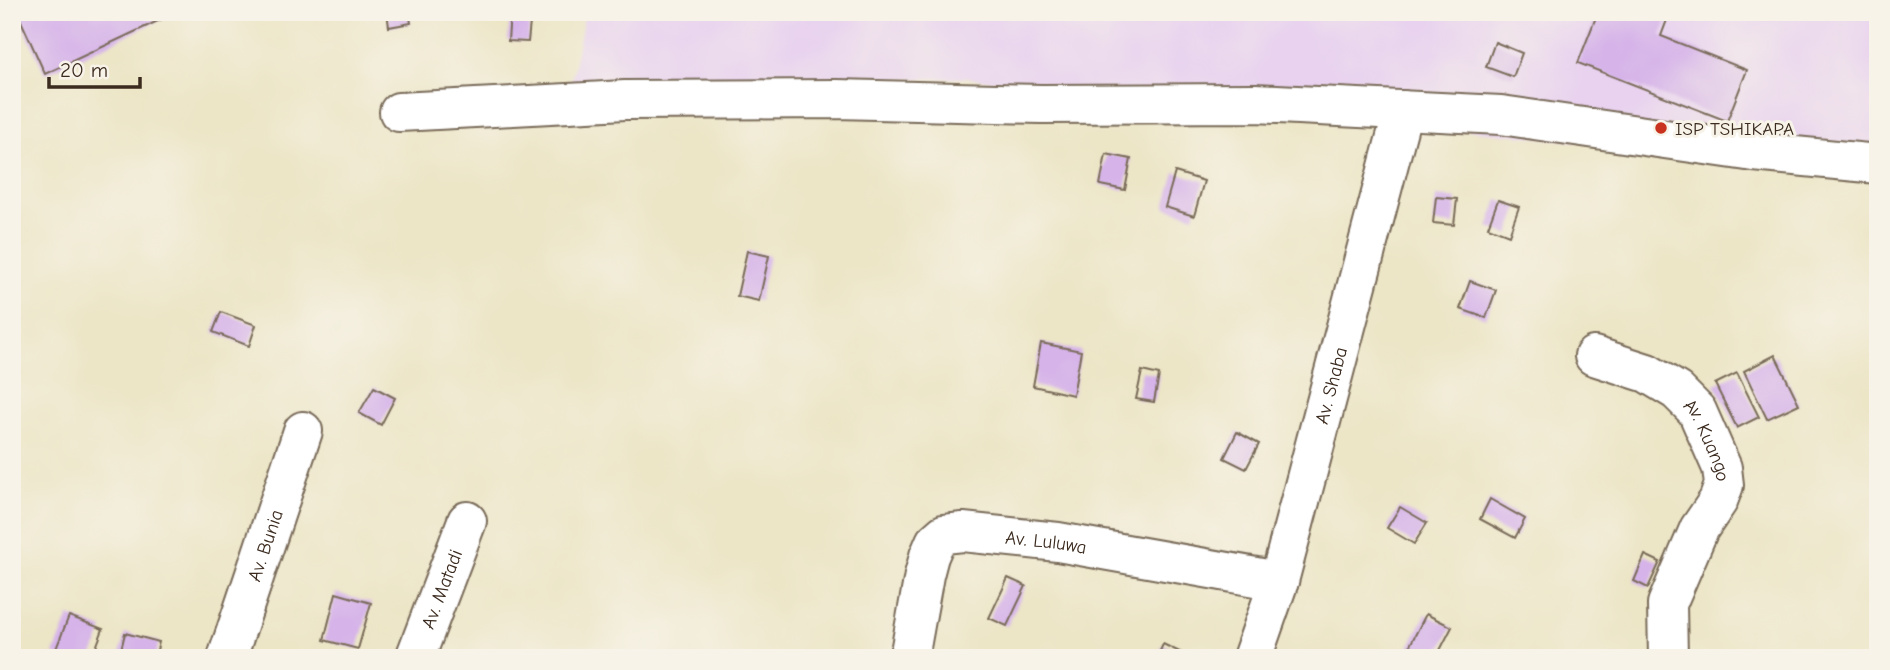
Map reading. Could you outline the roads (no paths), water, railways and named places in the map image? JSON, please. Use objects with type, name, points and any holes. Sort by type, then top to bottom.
[{"type":"street","points":[[399,112],[625,100],[1255,103],[1501,115],[1754,152],[1878,164]]},
{"type":"street","name":"Av. Shaba","points":[[1252,658],[1279,581],[1403,110]]},
{"type":"street","name":"Av. Kuango","points":[[1594,356],[1647,373],[1677,391],[1696,411],[1722,468],[1724,485],[1718,501],[1699,529],[1667,604],[1668,658]]},
{"type":"street","name":"Av. Bunia","points":[[227,658],[303,431]]},
{"type":"street","name":"Av. Matadi","points":[[415,658],[467,521]]},
{"type":"street","name":"Av. Luluwa","points":[[909,658],[929,556],[935,542],[944,534],[963,532],[1058,542],[1279,581]]},
{"type":"place","name":"ISP TSHIKAPA","points":[[1661,128]]}]
